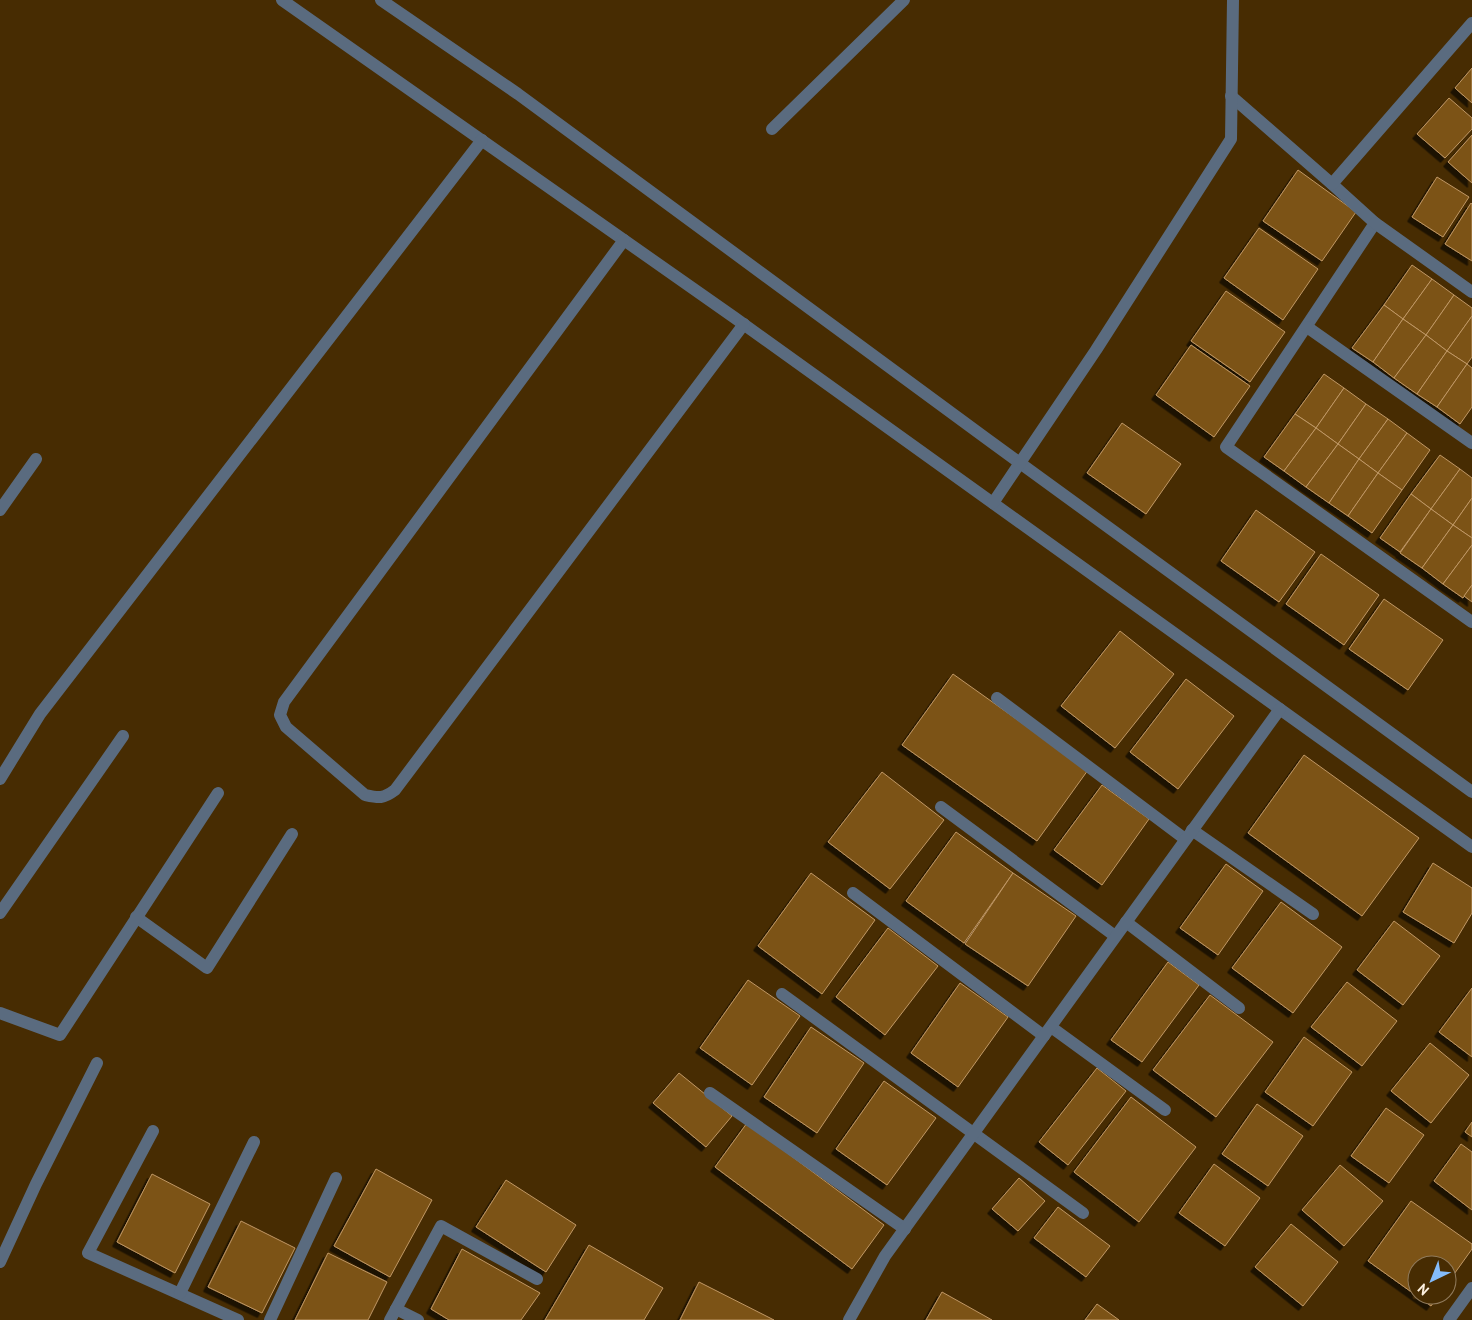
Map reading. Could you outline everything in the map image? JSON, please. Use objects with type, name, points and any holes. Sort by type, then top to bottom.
[{"type":"street","points":[[282,0],[744,324],[1472,848]]},
{"type":"street","points":[[381,0],[518,94],[1019,463],[1472,792]]},
{"type":"street","points":[[772,129],[904,0]]},
{"type":"street","points":[[993,503],[1096,350],[1231,139],[1233,0]]},
{"type":"street","points":[[1332,184],[1472,23]]},
{"type":"street","points":[[1231,96],[1375,223],[1472,292]]},
{"type":"street","points":[[0,779],[40,714],[482,140]]},
{"type":"street","points":[[1375,223],[1226,447],[1472,622]]},
{"type":"street","points":[[624,240],[284,702],[280,715],[286,727],[365,794],[376,798],[386,797],[395,790],[744,324]]},
{"type":"street","points":[[1307,327],[1472,443]]},
{"type":"street","points":[[0,510],[36,459]]},
{"type":"street","points":[[997,698],[1189,834],[1312,914]]},
{"type":"street","points":[[849,1320],[885,1256],[1280,709]]},
{"type":"street","points":[[0,913],[123,736]]},
{"type":"street","points":[[0,1013],[60,1035],[218,792]]},
{"type":"street","points":[[941,807],[1115,936]]},
{"type":"street","points":[[136,917],[207,968],[292,834]]},
{"type":"street","points":[[853,893],[1047,1032],[1165,1110]]},
{"type":"street","points":[[1126,922],[1239,1008]]},
{"type":"street","points":[[782,994],[1084,1213]]},
{"type":"street","points":[[0,1262],[3,1247],[97,1063]]},
{"type":"street","points":[[710,1093],[905,1229]]},
{"type":"street","points":[[153,1131],[88,1252],[238,1320]]},
{"type":"street","points":[[180,1294],[254,1142]]},
{"type":"street","points":[[270,1320],[336,1178]]},
{"type":"street","points":[[418,1320],[393,1314],[441,1226],[536,1279]]},
{"type":"street","points":[[1449,1320],[1472,1288]]},
{"type":"building","points":[[1472,68],[1472,103],[1455,88]]},
{"type":"building","points":[[1449,98],[1472,118],[1472,129],[1445,158],[1417,134]]},
{"type":"building","points":[[1472,135],[1472,183],[1448,162]]},
{"type":"building","points":[[1298,170],[1356,212],[1322,261],[1263,221]]},
{"type":"building","points":[[1437,177],[1469,197],[1443,237],[1412,217]]},
{"type":"building","points":[[1472,204],[1472,261],[1445,244]]},
{"type":"building","points":[[1259,228],[1318,269],[1283,320],[1224,278]]},
{"type":"building","points":[[1412,265],[1432,279],[1403,319],[1384,305]]},
{"type":"building","points":[[1432,279],[1454,295],[1426,335],[1403,319]]},
{"type":"building","points":[[1226,291],[1285,332],[1250,382],[1191,341]]},
{"type":"building","points":[[1454,295],[1472,308],[1472,316],[1447,351],[1426,335]]},
{"type":"building","points":[[1384,305],[1403,319],[1373,362],[1352,348]]},
{"type":"building","points":[[1472,316],[1472,357],[1467,364],[1447,351]]},
{"type":"building","points":[[1403,319],[1426,335],[1394,378],[1373,362]]},
{"type":"building","points":[[1426,335],[1447,351],[1417,394],[1394,378]]},
{"type":"building","points":[[1191,345],[1250,386],[1214,437],[1156,395]]},
{"type":"building","points":[[1447,351],[1467,364],[1437,407],[1417,394]]},
{"type":"building","points":[[1467,364],[1472,368],[1472,407],[1460,424],[1437,407]]},
{"type":"building","points":[[1324,374],[1344,388],[1316,428],[1295,414]]},
{"type":"building","points":[[1344,388],[1366,404],[1338,444],[1316,428]]},
{"type":"building","points":[[1366,404],[1388,419],[1359,459],[1338,444]]},
{"type":"building","points":[[1295,414],[1316,428],[1284,471],[1264,457]]},
{"type":"building","points":[[1388,419],[1407,433],[1378,473],[1359,459]]},
{"type":"building","points":[[1122,423],[1181,464],[1146,514],[1087,473]]},
{"type":"building","points":[[1316,428],[1338,444],[1306,487],[1284,471]]},
{"type":"building","points":[[1407,433],[1430,450],[1402,490],[1378,473]]},
{"type":"building","points":[[1338,444],[1359,459],[1329,503],[1306,487]]},
{"type":"building","points":[[1440,455],[1460,469],[1431,509],[1411,494]]},
{"type":"building","points":[[1359,459],[1378,473],[1348,516],[1329,503]]},
{"type":"building","points":[[1460,469],[1472,478],[1472,498],[1453,525],[1431,509]]},
{"type":"building","points":[[1378,473],[1402,490],[1372,533],[1348,516]]},
{"type":"building","points":[[1411,494],[1431,509],[1400,552],[1380,538]]},
{"type":"building","points":[[1472,498],[1472,538],[1453,525]]},
{"type":"building","points":[[1431,509],[1453,525],[1422,568],[1400,553]]},
{"type":"building","points":[[1256,510],[1315,552],[1279,602],[1221,561]]},
{"type":"building","points":[[1453,525],[1472,538],[1472,545],[1443,584],[1422,568]]},
{"type":"building","points":[[1472,545],[1472,585],[1463,598],[1443,584]]},
{"type":"building","points":[[1321,554],[1379,595],[1344,645],[1286,604]]},
{"type":"building","points":[[1472,585],[1472,602],[1464,596]]},
{"type":"building","points":[[1384,599],[1443,640],[1408,690],[1349,649]]},
{"type":"building","points":[[1120,631],[1174,674],[1115,748],[1061,706]]},
{"type":"building","points":[[953,674],[1088,770],[1037,841],[902,745]]},
{"type":"building","points":[[1186,679],[1234,716],[1178,789],[1130,752]]},
{"type":"building","points":[[1304,755],[1419,838],[1362,916],[1248,833]]},
{"type":"building","points":[[882,772],[944,820],[890,889],[828,842]]},
{"type":"building","points":[[1102,785],[1149,819],[1102,885],[1054,850]]},
{"type":"building","points":[[956,832],[1013,873],[964,943],[906,901]]},
{"type":"building","points":[[1433,863],[1472,888],[1472,913],[1454,943],[1403,912]]},
{"type":"building","points":[[1226,864],[1263,891],[1218,955],[1180,928]]},
{"type":"building","points":[[811,873],[875,920],[822,994],[758,946]]},
{"type":"building","points":[[1013,873],[1076,916],[1028,986],[965,944]]},
{"type":"building","points":[[1281,902],[1342,947],[1293,1013],[1232,968]]},
{"type":"building","points":[[1394,921],[1440,956],[1403,1005],[1357,970]]},
{"type":"building","points":[[888,928],[938,966],[885,1035],[836,997]]},
{"type":"building","points":[[1168,962],[1199,985],[1142,1062],[1111,1040]]},
{"type":"building","points":[[748,980],[800,1016],[752,1085],[700,1048]]},
{"type":"building","points":[[1347,982],[1397,1021],[1362,1066],[1311,1027]]},
{"type":"building","points":[[960,983],[1008,1017],[958,1087],[911,1053]]},
{"type":"building","points":[[1472,988],[1472,1057],[1439,1032]]},
{"type":"building","points":[[1210,995],[1273,1042],[1216,1117],[1153,1070]]},
{"type":"building","points":[[811,1027],[864,1063],[817,1133],[764,1097]]},
{"type":"building","points":[[1304,1037],[1352,1072],[1313,1126],[1265,1092]]},
{"type":"building","points":[[1430,1043],[1469,1075],[1431,1123],[1391,1091]]},
{"type":"building","points":[[1097,1068],[1126,1091],[1068,1165],[1039,1142]]},
{"type":"building","points":[[679,1073],[732,1116],[706,1147],[653,1103]]},
{"type":"building","points":[[884,1081],[936,1118],[887,1185],[836,1149]]},
{"type":"building","points":[[1131,1097],[1196,1147],[1139,1222],[1074,1172]]},
{"type":"building","points":[[1257,1104],[1303,1136],[1268,1186],[1222,1154]]},
{"type":"building","points":[[1386,1108],[1424,1135],[1389,1183],[1351,1156]]},
{"type":"building","points":[[1472,1122],[1472,1137],[1465,1132]]},
{"type":"building","points":[[747,1123],[884,1225],[852,1269],[715,1167]]},
{"type":"building","points":[[1461,1144],[1472,1152],[1472,1210],[1434,1181]]},
{"type":"building","points":[[1214,1164],[1260,1198],[1225,1246],[1179,1213]]},
{"type":"building","points":[[1340,1165],[1383,1201],[1344,1246],[1302,1210]]},
{"type":"building","points":[[376,1169],[432,1200],[390,1277],[334,1246]]},
{"type":"building","points":[[152,1174],[210,1204],[175,1273],[117,1242]]},
{"type":"building","points":[[1019,1178],[1045,1201],[1018,1231],[992,1209]]},
{"type":"building","points":[[506,1180],[576,1225],[546,1272],[476,1227]]},
{"type":"building","points":[[1411,1201],[1472,1244],[1472,1249],[1457,1270],[1457,1255],[1407,1255],[1407,1289],[1368,1261]]},
{"type":"building","points":[[1058,1207],[1110,1246],[1086,1277],[1034,1238]]},
{"type":"building","points":[[241,1221],[295,1248],[262,1313],[208,1287]]},
{"type":"building","points":[[1291,1224],[1338,1262],[1303,1306],[1255,1267]]},
{"type":"building","points":[[589,1245],[663,1288],[644,1320],[545,1320]]},
{"type":"building","points":[[462,1249],[540,1293],[521,1320],[449,1320],[431,1309]]},
{"type":"building","points":[[328,1253],[387,1282],[368,1320],[295,1320]]},
{"type":"building","points":[[699,1282],[774,1320],[680,1320]]},
{"type":"building","points":[[942,1292],[992,1320],[926,1320]]},
{"type":"building","points":[[1097,1304],[1119,1320],[1085,1320]]}]
